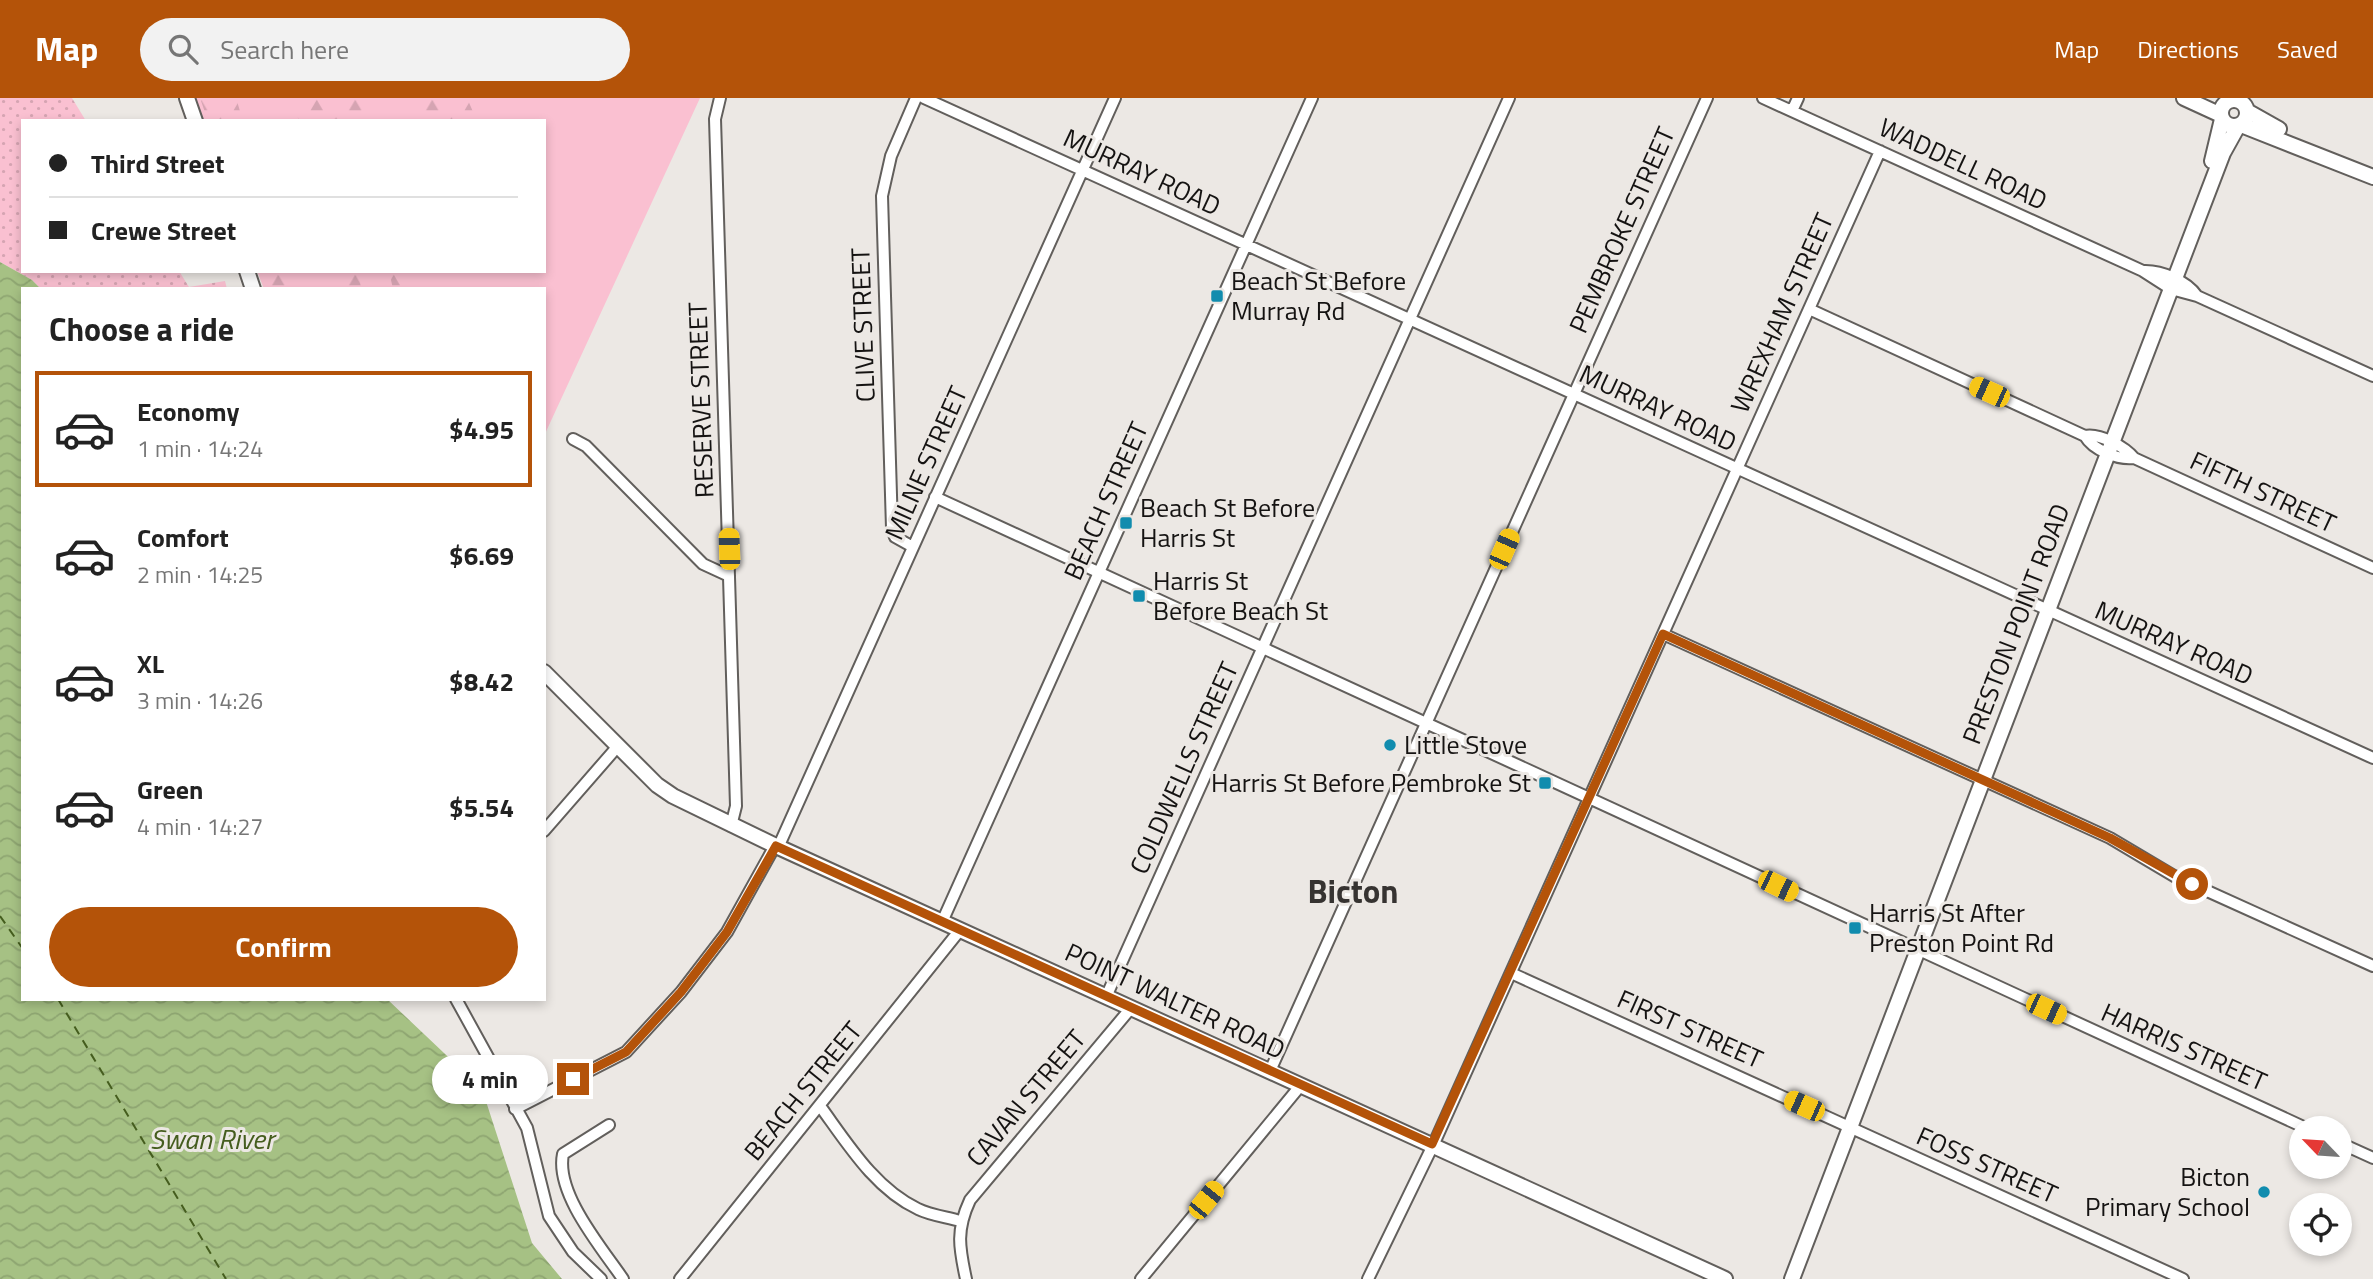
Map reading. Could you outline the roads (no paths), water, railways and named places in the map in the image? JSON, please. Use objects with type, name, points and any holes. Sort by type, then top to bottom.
[{"type":"street","points":[[187,98],[194,119]]},
{"type":"street","name":"RESERVE STREET","points":[[720,98],[715,119],[736,806],[731,826]]},
{"type":"street","name":"CLIVE STREET","points":[[913,547],[895,537],[892,528],[882,195],[891,156],[916,98]]},
{"type":"street","name":"MURRAY ROAD","points":[[924,98],[2373,758]]},
{"type":"street","name":"MILNE STREET","points":[[514,1109],[626,1052],[681,992],[727,932],[787,829],[1115,98]]},
{"type":"street","name":"BEACH STREET","points":[[942,922],[1312,98]]},
{"type":"street","name":"COLDWELLS STREET","points":[[1107,997],[1509,98]]},
{"type":"street","name":"PEMBROKE STREET","points":[[1270,1071],[1707,98]]},
{"type":"street","name":"WADDELL ROAD","points":[[1763,98],[2373,376]]},
{"type":"street","points":[[1792,111],[1798,98]]},
{"type":"street","points":[[2185,98],[2222,117],[2231,126],[2239,125],[2338,161],[2373,177]]},
{"type":"street","points":[[2212,98],[2240,101],[2332,154],[2338,161]]},
{"type":"street","name":"PRESTON POINT ROAD","points":[[1792,1279],[1853,1128],[2153,331],[2217,149],[2222,117],[2230,100]]},
{"type":"street","name":"PRESTON POINT ROAD","points":[[2170,283],[2223,153],[2247,105]]},
{"type":"street","name":"WREXHAM STREET","points":[[1368,1279],[1511,973],[1880,151]]},
{"type":"street","name":"FIFTH STREET","points":[[1809,309],[2085,436],[2089,443],[2109,447],[2124,460],[2134,458],[2373,568]]},
{"type":"street","points":[[573,439],[586,446],[703,564],[729,576]]},
{"type":"street","name":"HARRIS STREET","points":[[935,497],[2289,1120]]},
{"type":"street","points":[[1663,634],[2110,838],[2175,876],[2373,966]]},
{"type":"street","name":"POINT WALTER ROAD","points":[[546,674],[673,796],[731,826],[1725,1279]]},
{"type":"street","points":[[546,829],[618,746]]},
{"type":"street","name":"BEACH STREET","points":[[680,1279],[960,930]]},
{"type":"street","name":"FIRST STREET","points":[[1511,973],[1853,1128]]},
{"type":"street","points":[[457,1001],[514,1109],[527,1128],[550,1216],[573,1252],[601,1279]]},
{"type":"street","name":"CAVAN STREET","points":[[960,1221],[970,1200],[1131,1008]]},
{"type":"street","points":[[1141,1279],[1301,1085]]},
{"type":"street","points":[[820,1106],[862,1163],[901,1199],[919,1210],[960,1221],[959,1248],[965,1279]]},
{"type":"street","points":[[609,1125],[563,1154],[560,1169],[580,1218],[622,1279]]},
{"type":"street","name":"PRESTON POINT ROAD","points":[[1802,1279],[1821,1216],[1836,1193],[1853,1128]]},
{"type":"street","name":"FOSS STREET","points":[[1853,1128],[2183,1279]]},
{"type":"street","points":[[2352,1148],[2373,1158]]},
{"type":"water","name":"Swan River","points":[[0,262],[32,280],[39,287],[21,287],[21,1001],[389,1001],[482,1089],[532,1243],[562,1279],[0,1279]]},
{"type":"place","name":"Beach St Before Murray Rd","points":[[1217,296]]},
{"type":"place","name":"Beach St Before Harris St","points":[[1126,523]]},
{"type":"place","name":"Harris St Before Beach St","points":[[1139,596]]},
{"type":"place","name":"Little Stove","points":[[1390,745]]},
{"type":"place","name":"Harris St Before Pembroke St","points":[[1545,783]]},
{"type":"place","name":"Harris St After Preston Point Rd","points":[[1855,928]]},
{"type":"place","name":"Bicton Primary School","points":[[2264,1192]]},
{"type":"district","name":"Bicton","points":[[1353,891]]}]
